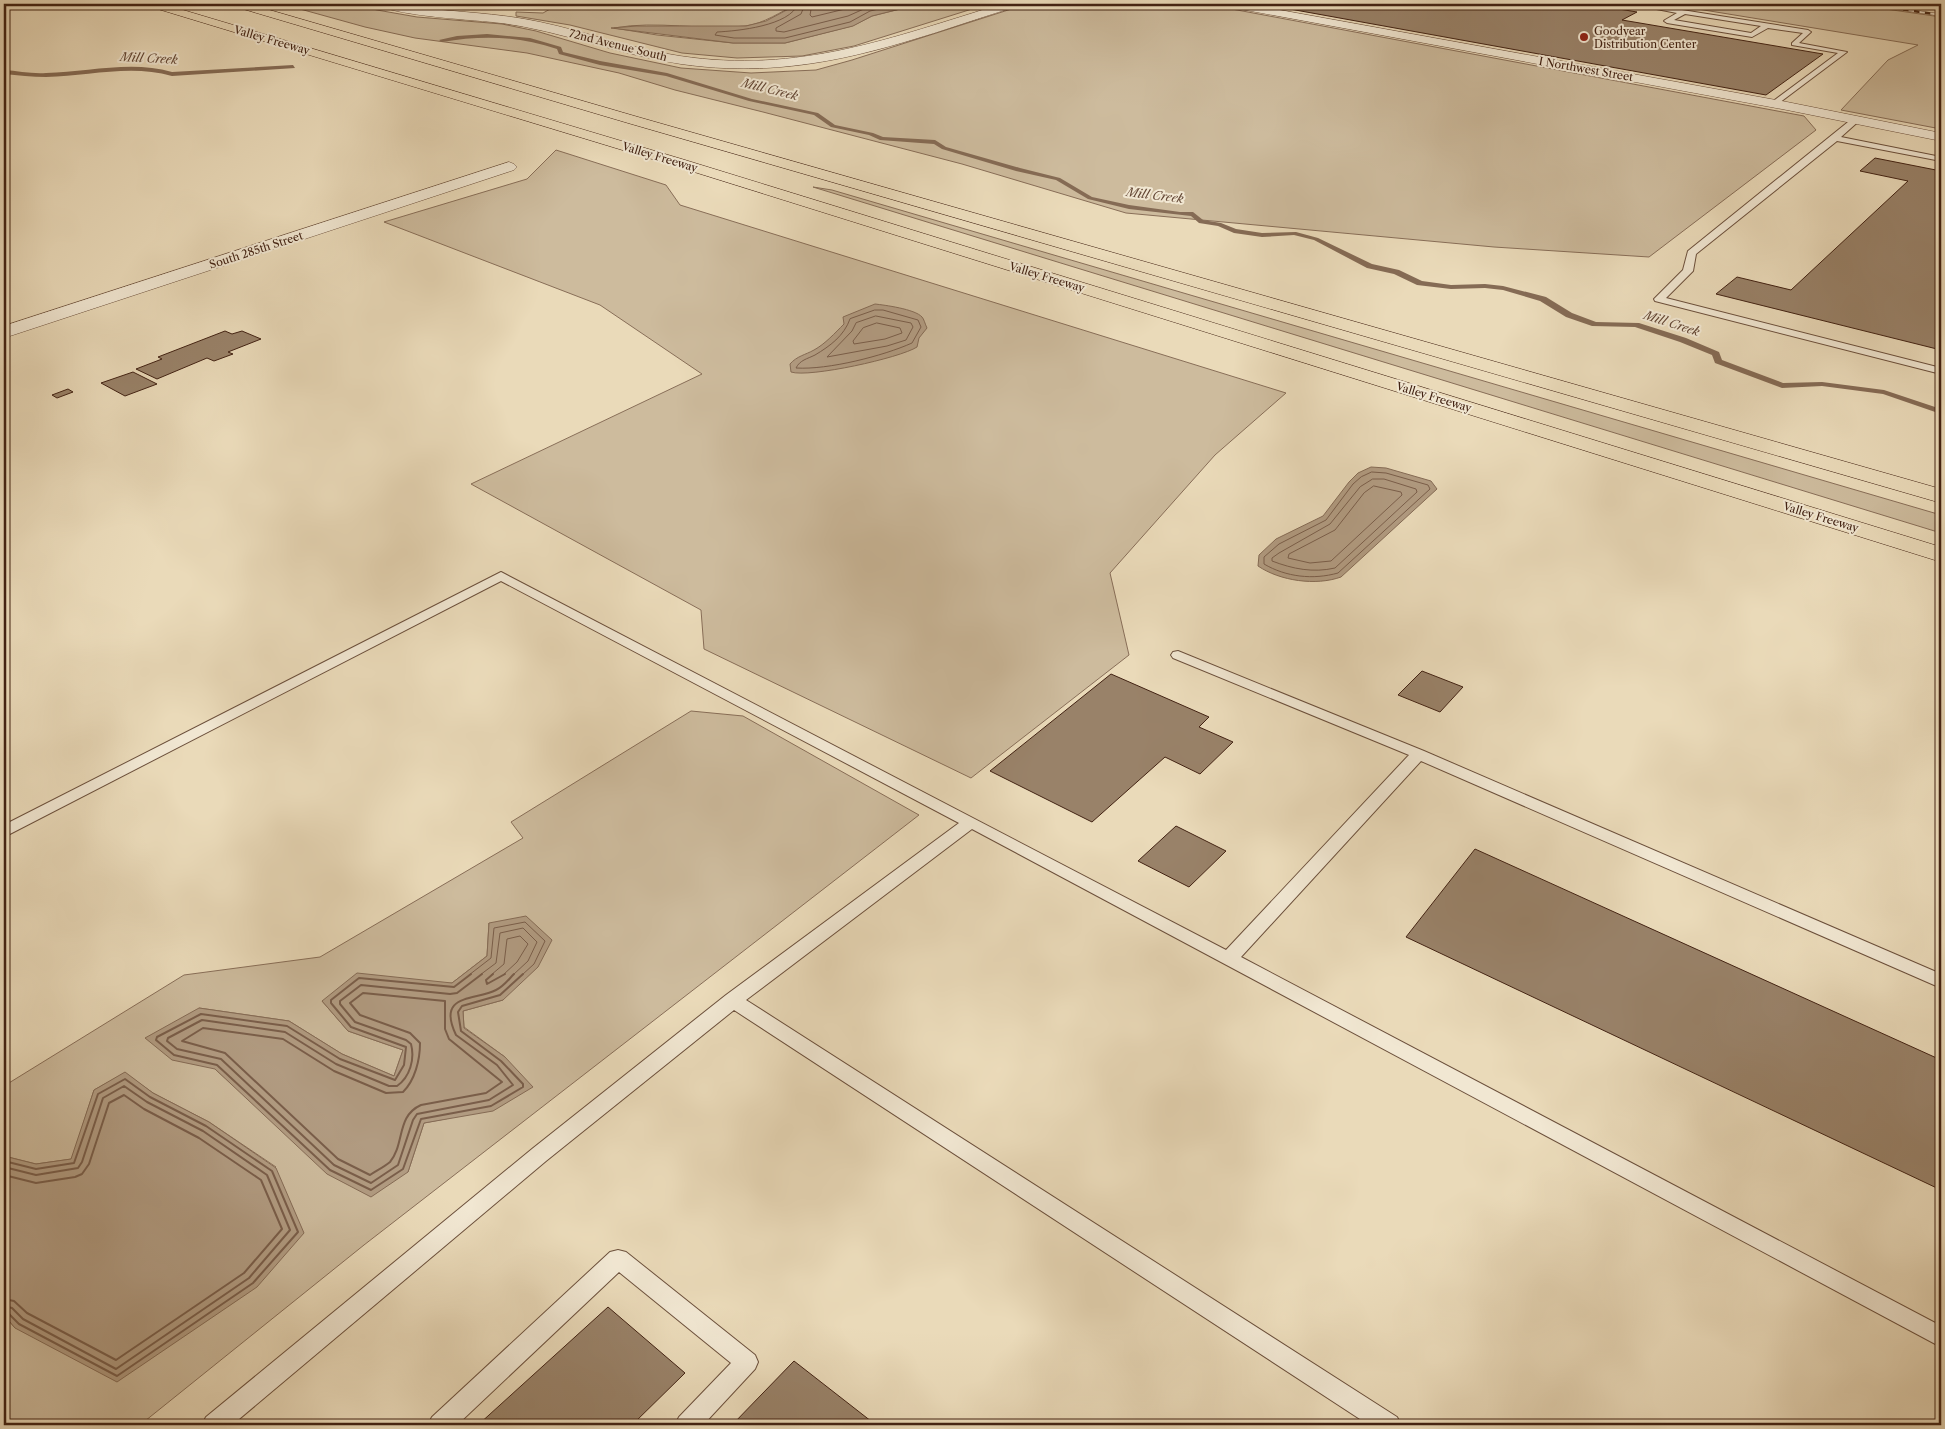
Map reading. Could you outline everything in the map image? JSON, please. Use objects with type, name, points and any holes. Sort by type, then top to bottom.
[{"type":"highway","points":[[143,4],[173,12]]},
{"type":"highway","name":"Valley Freeway","points":[[152,4],[173,12],[274,40],[689,166],[1941,555]]},
{"type":"highway","name":"Valley Freeway","points":[[237,4],[1941,496]]},
{"type":"street","name":"72nd Avenue South","points":[[384,4],[420,11],[537,25],[648,54],[678,60],[728,64],[788,63],[816,60],[868,49],[1013,4]]},
{"type":"street","name":"I Northwest Street","points":[[1230,4],[1775,104],[1941,137]]},
{"type":"street","name":"South 285th Street","points":[[4,332],[509,167]]},
{"type":"lane","points":[[479,4],[518,5]]},
{"type":"lane","points":[[1634,4],[1808,32],[1794,44],[1844,52],[1775,104]]},
{"type":"lane","points":[[491,18],[518,5]]},
{"type":"lane","points":[[1684,12],[1667,21],[1752,35],[1768,25]]},
{"type":"lane","points":[[1856,120],[1691,253],[1688,271],[1659,299],[1941,371]]},
{"type":"lane","points":[[1836,138],[1941,158]]},
{"type":"lane","points":[[4,832],[501,576],[1229,958],[1941,1337]]},
{"type":"lane","points":[[1178,655],[1419,754],[1941,980]]},
{"type":"lane","points":[[1229,958],[1419,754]]},
{"type":"lane","points":[[214,1425],[540,1155],[733,1000],[971,822]]},
{"type":"lane","points":[[733,1000],[1389,1425]]},
{"type":"lane","points":[[440,1425],[618,1259],[746,1362],[687,1425]]},
{"type":"shaded area","points":[[282,4],[353,4],[417,17],[502,24],[536,31],[610,53],[681,68],[751,73],[816,70],[1027,4],[1205,4],[1804,116],[1816,130],[1649,257],[1494,247],[1126,213],[962,164],[675,90],[619,73],[527,53],[415,38],[365,27]]},
{"type":"shaded area","points":[[559,4],[798,4],[766,20],[745,26],[647,25],[614,28],[657,35],[733,43],[785,43],[852,26],[872,16],[920,4],[988,4],[854,46],[802,56],[737,58],[682,53],[570,25],[516,16],[516,12],[543,13]]},
{"type":"shaded area","points":[[1667,4],[1851,4],[1941,17],[1941,129],[1841,110],[1888,60],[1918,45]]},
{"type":"shaded area","points":[[556,150],[666,185],[680,205],[1286,393],[1215,455],[1110,573],[1129,655],[971,778],[704,649],[701,610],[471,484],[702,374],[600,305],[384,222],[527,179]]},
{"type":"shaded area","points":[[813,187],[832,190],[1941,515],[1941,533]]},
{"type":"shaded area","points":[[691,711],[743,716],[919,815],[364,1245],[140,1425],[4,1425],[4,1315],[15,1328],[276,1167],[209,1122],[153,1093],[125,1073],[94,1090],[72,1159],[36,1164],[4,1156],[4,1086],[184,975],[320,957],[523,838],[511,822]],"holes":[[[489,923],[503,1000],[463,1011],[464,1027],[505,1057],[450,1118],[424,1123],[408,1172],[246,1097],[215,1069],[199,1008],[289,1021],[342,1054],[394,1076],[403,1050],[348,1031],[322,1001],[452,983],[487,956]]]},
{"type":"water","points":[[798,4],[920,4],[872,16],[853,26],[785,43],[733,43],[611,28],[637,26],[746,26],[766,21]]},
{"type":"water","points":[[875,304],[892,306],[922,317],[927,328],[919,338],[917,347],[893,356],[834,370],[791,372],[790,364],[795,359],[826,342],[844,324],[843,317]]},
{"type":"water","points":[[1371,467],[1386,468],[1431,481],[1437,489],[1341,577],[1321,581],[1298,580],[1277,575],[1258,566],[1259,555],[1276,539],[1323,516],[1349,482],[1358,473]]},
{"type":"water","points":[[526,916],[552,940],[538,967],[503,1000],[463,1011],[464,1028],[505,1057],[533,1087],[493,1111],[424,1123],[408,1172],[371,1197],[327,1174],[215,1069],[172,1060],[145,1038],[199,1008],[289,1021],[342,1054],[394,1076],[403,1050],[348,1031],[322,1001],[357,973],[452,983],[487,956],[489,923]]},
{"type":"water","points":[[125,1072],[153,1093],[209,1122],[276,1168],[304,1233],[257,1287],[117,1382],[15,1328],[4,1315],[4,1156],[36,1164],[71,1159],[94,1090]]},
{"type":"building","name":"Goodyear Distribution Center","points":[[1262,4],[1589,4],[1637,12],[1622,20],[1823,54],[1766,95]]},
{"type":"building","points":[[1875,158],[1941,171],[1941,350],[1716,294],[1737,277],[1791,290],[1908,181],[1860,171]]},
{"type":"building","points":[[225,331],[232,334],[242,331],[261,339],[228,352],[233,354],[214,361],[207,358],[157,379],[136,369],[162,359],[158,357]]},
{"type":"building","points":[[133,372],[157,384],[125,396],[101,383]]},
{"type":"building","points":[[68,389],[73,392],[57,398],[52,395]]},
{"type":"building","points":[[1422,671],[1463,687],[1440,712],[1398,695]]},
{"type":"building","points":[[1111,674],[1209,717],[1199,727],[1233,742],[1200,774],[1165,757],[1092,822],[990,771]]},
{"type":"building","points":[[1176,826],[1226,851],[1189,887],[1138,861]]},
{"type":"building","points":[[1475,849],[1941,1060],[1941,1190],[1406,937]]},
{"type":"building","points":[[608,1307],[685,1373],[632,1425],[478,1425]]},
{"type":"building","points":[[794,1361],[876,1425],[732,1425]]},
{"type":"waterway","name":"Mill Creek","points":[[442,40],[487,35],[516,37],[545,43],[559,48],[561,53],[600,63],[667,75],[751,100],[816,114],[833,126],[871,134],[882,139],[935,142],[944,148],[1018,170],[1058,179],[1090,198],[1129,207],[1193,214],[1201,222],[1219,224],[1234,231],[1262,235],[1294,233],[1316,239],[1370,266],[1396,272],[1420,283],[1451,287],[1485,286],[1503,288],[1543,299],[1569,315],[1595,324],[1636,325],[1683,340],[1716,354],[1718,361],[1782,386],[1822,384],[1884,392],[1941,412]]},
{"type":"waterway","name":"Mill Creek","points":[[4,72],[45,75],[120,69],[159,70],[172,74],[293,67]]},
{"type":"railway","points":[[1865,4],[1941,15]]},
{"type":"place","name":"Goodyear Distribution Center","points":[[1584,37]]}]
